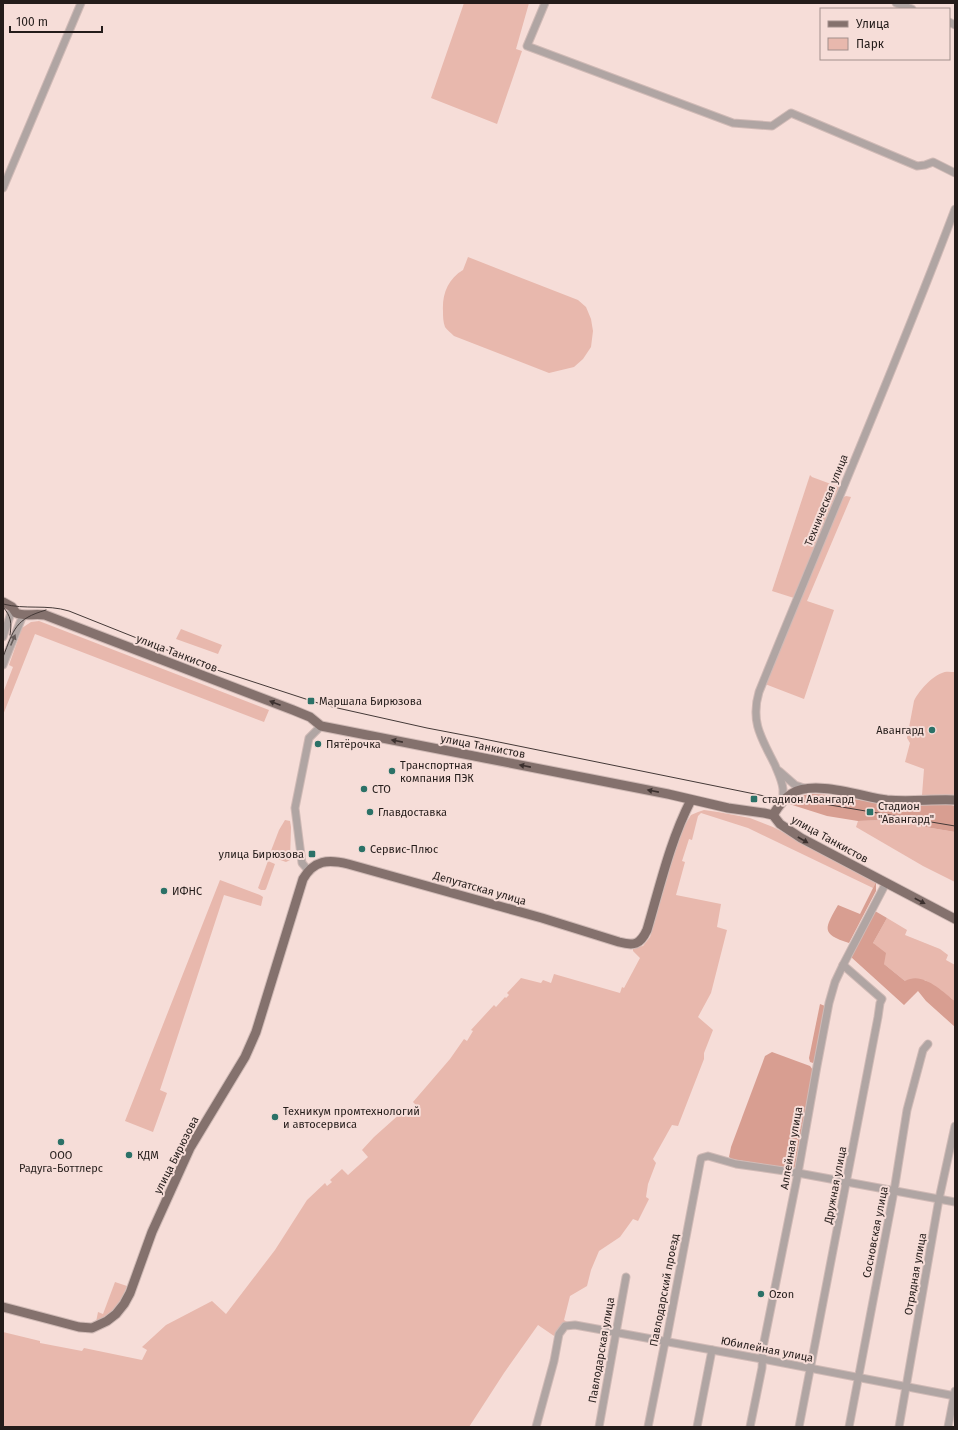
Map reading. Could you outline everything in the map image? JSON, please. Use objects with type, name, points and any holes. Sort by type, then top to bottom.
[{"type":"main road","name":"улица Танкистов","points":[[3,602],[15,613],[36,613],[45,615],[293,710],[310,717],[321,726],[668,794],[728,808],[764,812],[774,815],[780,824],[801,838],[955,919]]},
{"type":"main road","points":[[774,815],[783,801],[791,793],[804,788],[827,789],[887,800],[955,800]]},
{"type":"main road","name":"Депутатская улица","points":[[308,870],[315,864],[324,862],[341,862],[378,871],[628,944],[639,942],[643,939],[647,930],[673,839],[680,820],[691,800]]},
{"type":"main road","name":"улица Бирюзова","points":[[3,1307],[69,1325],[92,1328],[107,1322],[116,1314],[130,1293],[152,1232],[190,1148],[245,1057],[256,1032],[303,879],[308,870]]},
{"type":"street","points":[[3,188],[81,3]]},
{"type":"street","points":[[545,3],[527,46],[733,123],[772,126],[790,113],[917,166],[933,162],[955,173]]},
{"type":"street","points":[[896,3],[909,8]]},
{"type":"street","name":"Техническая улица","points":[[783,801],[783,789],[780,778],[756,722],[755,703],[924,292],[955,209]]},
{"type":"street","points":[[3,637],[15,613]]},
{"type":"street","points":[[3,665],[15,613]]},
{"type":"street","points":[[308,870],[302,863],[295,808],[310,738],[321,726]]},
{"type":"street","points":[[775,766],[795,785],[804,788]]},
{"type":"street","name":"Аллейная улица","points":[[750,1427],[763,1347],[798,1173],[829,1003],[835,982],[843,965],[886,883]]},
{"type":"street","name":"Дружная улица","points":[[799,1427],[880,1003],[882,999],[843,965]]},
{"type":"street","name":"Сосновская улица","points":[[849,1427],[894,1191],[907,1110],[923,1050],[928,1044]]},
{"type":"street","name":"Отрядная улица","points":[[899,1427],[939,1199],[955,1126]]},
{"type":"street","name":"Павлодарский проезд","points":[[648,1427],[666,1342],[701,1158],[708,1156],[736,1164],[798,1173]]},
{"type":"street","points":[[798,1173],[955,1202]]},
{"type":"street","name":"Павлодарская улица","points":[[599,1427],[626,1277]]},
{"type":"street","name":"Юбилейная улица","points":[[536,1427],[554,1361],[559,1334],[565,1326],[575,1325],[858,1378],[955,1394]]},
{"type":"street","points":[[697,1427],[712,1350]]},
{"type":"street","points":[[948,1427],[955,1394]]},
{"type":"green space","points":[[464,3],[529,3],[516,49],[522,51],[497,124],[431,98]]},
{"type":"green space","points":[[468,257],[578,300],[586,307],[591,319],[593,331],[591,347],[583,359],[574,367],[549,373],[454,336],[445,327],[443,321],[445,293],[453,278],[463,270]]},
{"type":"green space","points":[[810,475],[839,487],[794,598],[772,591]]},
{"type":"green space","points":[[846,496],[851,497],[807,601],[834,610],[804,699],[765,684],[842,498]]},
{"type":"green space","points":[[39,621],[269,710],[264,722],[35,634],[3,715],[3,693],[13,667],[9,665],[22,628],[31,622]]},
{"type":"green space","points":[[181,629],[222,645],[218,654],[176,639]]},
{"type":"green space","name":"Авангард","points":[[945,672],[955,672],[955,796],[922,795],[924,769],[905,762],[910,743],[907,738],[914,701],[922,689],[934,677]]},
{"type":"green space","points":[[704,810],[750,818],[773,827],[874,879],[876,882],[873,888],[748,828],[701,813],[698,816],[692,840],[689,839],[682,861],[685,862],[676,895],[721,904],[717,927],[727,930],[711,993],[698,1017],[713,1030],[704,1053],[704,1059],[678,1126],[672,1125],[653,1159],[656,1163],[648,1184],[646,1197],[649,1199],[638,1221],[633,1219],[620,1237],[599,1251],[591,1270],[587,1286],[570,1296],[564,1320],[569,1323],[557,1338],[538,1325],[504,1373],[469,1427],[3,1427],[3,1332],[40,1341],[40,1343],[82,1351],[84,1348],[142,1360],[147,1350],[142,1347],[166,1325],[212,1301],[226,1314],[275,1250],[307,1200],[325,1183],[327,1186],[332,1182],[330,1180],[342,1169],[348,1175],[368,1157],[362,1150],[402,1112],[405,1116],[416,1105],[413,1102],[450,1059],[464,1039],[467,1041],[473,1031],[471,1030],[494,1005],[496,1007],[505,997],[506,998],[509,995],[507,993],[521,978],[541,983],[543,980],[551,983],[554,974],[620,993],[622,987],[624,988],[640,958],[633,951],[633,948],[643,946],[650,937],[680,833],[691,815]]},
{"type":"green space","points":[[285,820],[290,821],[291,827],[290,860],[286,862],[269,856],[279,830]]},
{"type":"green space","points":[[884,820],[955,832],[955,882],[923,866],[856,827],[858,821]]},
{"type":"green space","points":[[268,861],[275,864],[266,889],[261,890],[258,888]]},
{"type":"green space","points":[[220,880],[260,895],[263,897],[261,906],[224,895],[160,1090],[167,1093],[153,1132],[125,1121]]},
{"type":"green space","points":[[887,918],[907,930],[905,935],[940,949],[948,955],[946,960],[955,965],[955,1001],[925,980],[905,981],[884,964],[873,943]]},
{"type":"green space","points":[[115,1282],[127,1286],[124,1293],[115,1308],[96,1322],[98,1312],[103,1314]]},
{"type":"shaded area","points":[[810,794],[881,803],[947,804],[955,806],[955,832],[884,820],[858,821],[827,816],[786,803],[795,797]]},
{"type":"shaded area","points":[[876,882],[876,891],[849,943],[840,940],[829,933],[828,925],[838,905],[860,914]]},
{"type":"shaded area","points":[[875,911],[887,918],[873,943],[886,953],[884,964],[905,981],[918,978],[925,980],[955,1001],[955,1027],[926,1001],[918,991],[904,1005],[851,957]]},
{"type":"shaded area","points":[[820,1004],[825,1006],[815,1060],[813,1063],[810,1062],[809,1058]]},
{"type":"shaded area","points":[[772,1052],[810,1066],[813,1070],[795,1167],[793,1169],[731,1159],[729,1157],[731,1147],[765,1056]]},
{"type":"tram line","points":[[3,604],[69,611],[217,670],[324,705],[427,728],[784,800],[812,802],[955,826]]},
{"type":"tram line","points":[[3,607],[8,613],[10,620],[10,635]]},
{"type":"tram line","points":[[3,657],[17,626],[28,617],[46,610]]},
{"type":"place","name":"Маршала Бирюзова","points":[[311,701]]},
{"type":"place","name":"Авангард","points":[[932,730]]},
{"type":"place","name":"Пятёрочка","points":[[318,744]]},
{"type":"place","name":"Транспортная компания ПЭК","points":[[392,771]]},
{"type":"place","name":"СТО","points":[[364,789]]},
{"type":"place","name":"стадион Авангард","points":[[754,799]]},
{"type":"place","name":"Главдоставка","points":[[370,812]]},
{"type":"place","name":"Стадион \"Авангард\"","points":[[870,812]]},
{"type":"place","name":"Сервис-Плюс","points":[[362,849]]},
{"type":"place","name":"улица Бирюзова","points":[[312,854]]},
{"type":"place","name":"ИФНС","points":[[164,891]]},
{"type":"place","name":"Техникум промтехнологий и автосервиса","points":[[275,1117]]},
{"type":"place","name":"ООО Радуга-Боттлерс","points":[[61,1142]]},
{"type":"place","name":"КДМ","points":[[129,1155]]},
{"type":"place","name":"Ozon","points":[[761,1294]]}]
